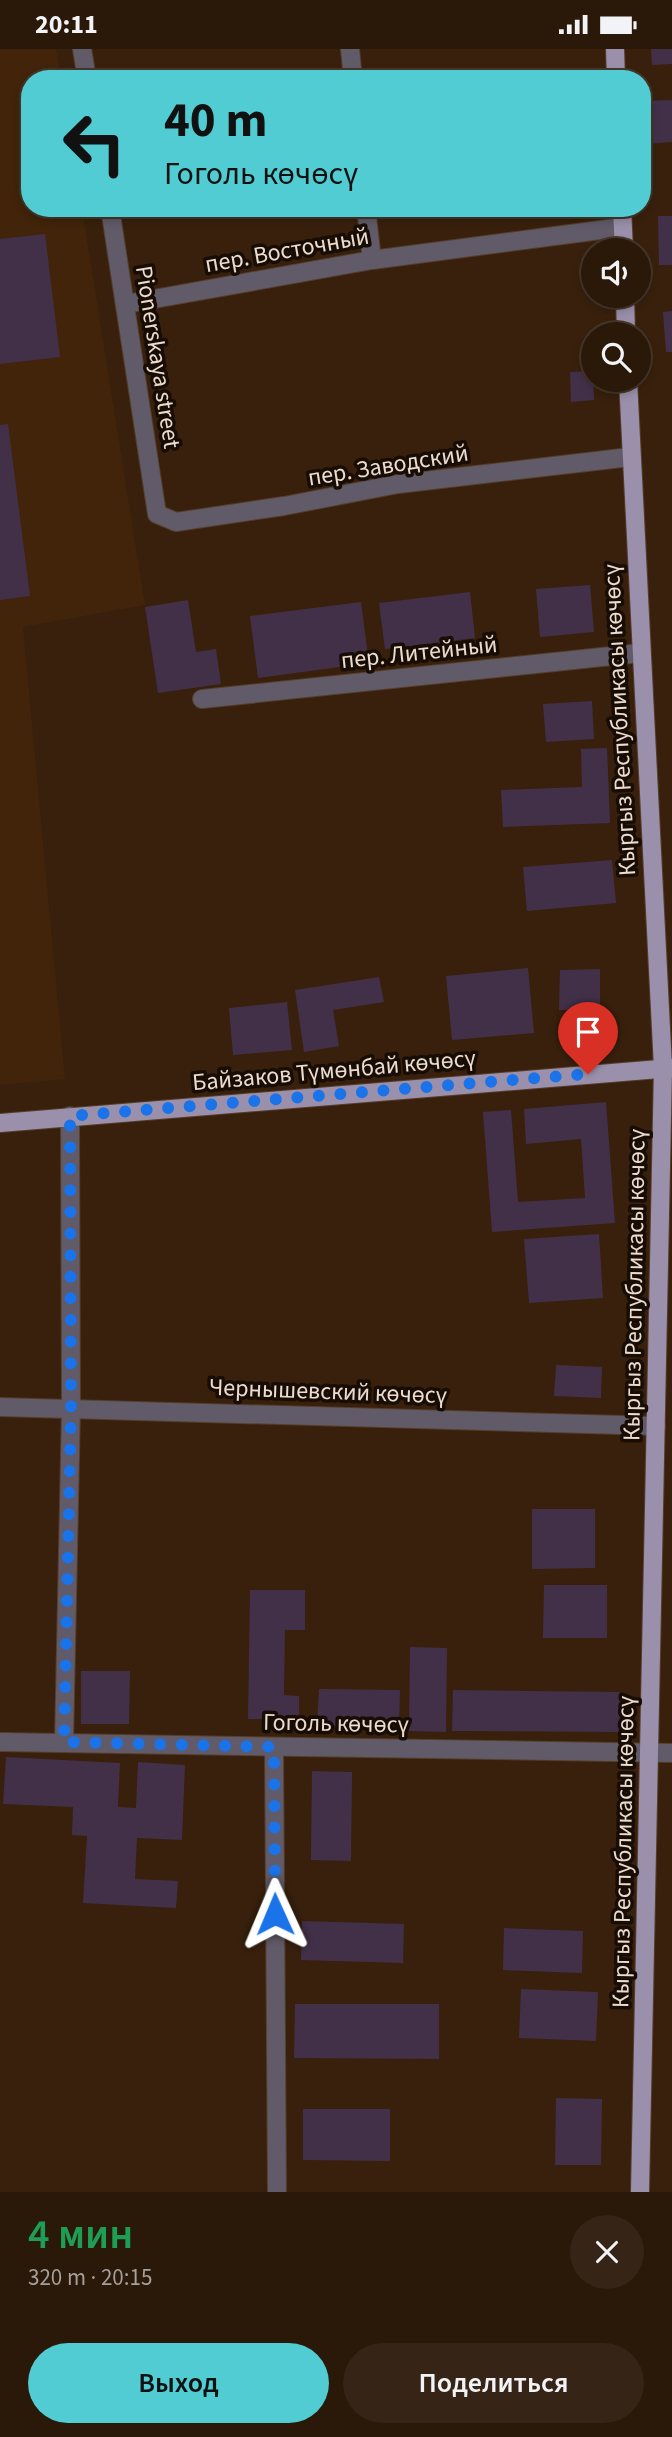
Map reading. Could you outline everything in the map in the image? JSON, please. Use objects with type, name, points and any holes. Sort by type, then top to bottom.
[{"type":"main road","points":[[615,49],[616,70]]},
{"type":"main road","points":[[622,217],[623,238]]},
{"type":"main road","name":"Кыргыз Республикасы көчөсү","points":[[628,392],[640,653],[667,1068],[656,1426],[640,2192]]},
{"type":"main road","name":"Байзаков Түмөнбай көчөсү","points":[[0,1123],[667,1068]]},
{"type":"street","points":[[82,49],[86,70]]},
{"type":"street","points":[[350,49],[352,70]]},
{"type":"street","name":"Pionerskaya street","points":[[112,217],[157,514]]},
{"type":"street","points":[[367,217],[372,260]]},
{"type":"street","name":"пер. Восточный","points":[[126,304],[372,260],[623,227]]},
{"type":"street","name":"пер. Заводский","points":[[157,514],[176,522],[284,506],[398,484],[630,457]]},
{"type":"street","name":"пер. Литейный","points":[[202,699],[640,653]]},
{"type":"street","points":[[64,1742],[71,1408],[70,1116]]},
{"type":"street","name":"Чернышевский көчөсү","points":[[0,1407],[656,1426]]},
{"type":"street","name":"Гоголь көчөсү","points":[[0,1742],[672,1753]]},
{"type":"street","points":[[274,1747],[277,2192]]},
{"type":"shaded area","points":[[0,49],[56,49],[60,70],[21,70],[21,217],[83,217],[145,605],[23,627],[65,1079],[0,1085]]},
{"type":"building","points":[[651,49],[672,49],[672,64],[652,65]]},
{"type":"building","points":[[672,100],[672,142],[651,144],[651,101]]},
{"type":"building","points":[[658,216],[672,216],[672,265],[659,265]]},
{"type":"building","points":[[45,234],[60,357],[0,364],[0,239]]},
{"type":"building","points":[[672,311],[672,352],[666,352],[663,312]]},
{"type":"building","points":[[570,372],[581,372],[581,392],[594,392],[594,400],[571,402]]},
{"type":"building","points":[[8,424],[30,596],[0,600],[0,425]]},
{"type":"building","points":[[590,585],[594,632],[540,637],[536,589]]},
{"type":"building","points":[[470,592],[475,638],[385,649],[379,603]]},
{"type":"building","points":[[188,600],[196,652],[216,649],[221,684],[158,693],[145,607]]},
{"type":"building","points":[[361,602],[369,663],[258,678],[250,616]]},
{"type":"building","points":[[592,701],[594,739],[546,742],[543,704]]},
{"type":"building","points":[[607,748],[610,823],[503,827],[501,790],[582,787],[581,749]]},
{"type":"building","points":[[612,860],[616,903],[527,911],[523,867]]},
{"type":"building","points":[[528,968],[534,1033],[452,1040],[446,976]]},
{"type":"building","points":[[600,969],[600,1010],[559,1010],[560,970]]},
{"type":"building","points":[[379,977],[384,1002],[333,1010],[339,1046],[304,1052],[295,990]]},
{"type":"building","points":[[287,1002],[292,1050],[233,1055],[229,1008]]},
{"type":"building","points":[[606,1102],[615,1223],[492,1232],[483,1112],[511,1110],[518,1202],[585,1198],[581,1139],[526,1144],[524,1109]]},
{"type":"building","points":[[599,1234],[603,1298],[529,1303],[524,1239]]},
{"type":"building","points":[[556,1365],[602,1367],[601,1398],[554,1396]]},
{"type":"building","points":[[532,1509],[595,1509],[595,1568],[532,1569]]},
{"type":"building","points":[[544,1585],[607,1585],[607,1638],[543,1638]]},
{"type":"building","points":[[250,1590],[305,1590],[305,1630],[285,1630],[284,1695],[299,1696],[299,1720],[248,1719]]},
{"type":"building","points":[[410,1647],[447,1648],[446,1732],[409,1731]]},
{"type":"building","points":[[81,1671],[130,1671],[129,1724],[81,1724]]},
{"type":"building","points":[[319,1689],[400,1690],[399,1726],[317,1726]]},
{"type":"building","points":[[453,1690],[620,1692],[619,1732],[452,1731]]},
{"type":"building","points":[[6,1757],[120,1763],[118,1807],[136,1808],[138,1762],[185,1765],[182,1840],[137,1838],[135,1879],[178,1881],[176,1908],[83,1903],[87,1836],[72,1835],[73,1807],[3,1804]]},
{"type":"building","points":[[312,1771],[352,1772],[351,1861],[311,1860]]},
{"type":"building","points":[[302,1921],[404,1924],[403,1963],[301,1960]]},
{"type":"building","points":[[504,1928],[583,1931],[582,1973],[503,1970]]},
{"type":"building","points":[[521,1989],[598,1992],[596,2041],[519,2038]]},
{"type":"building","points":[[295,2004],[439,2004],[439,2059],[294,2058]]},
{"type":"building","points":[[556,2098],[602,2099],[601,2165],[555,2165]]},
{"type":"building","points":[[303,2109],[390,2109],[390,2161],[303,2160]]},
{"type":"route","points":[[275,1914],[274,1747],[64,1742],[71,1408],[70,1116],[588,1074]]}]
